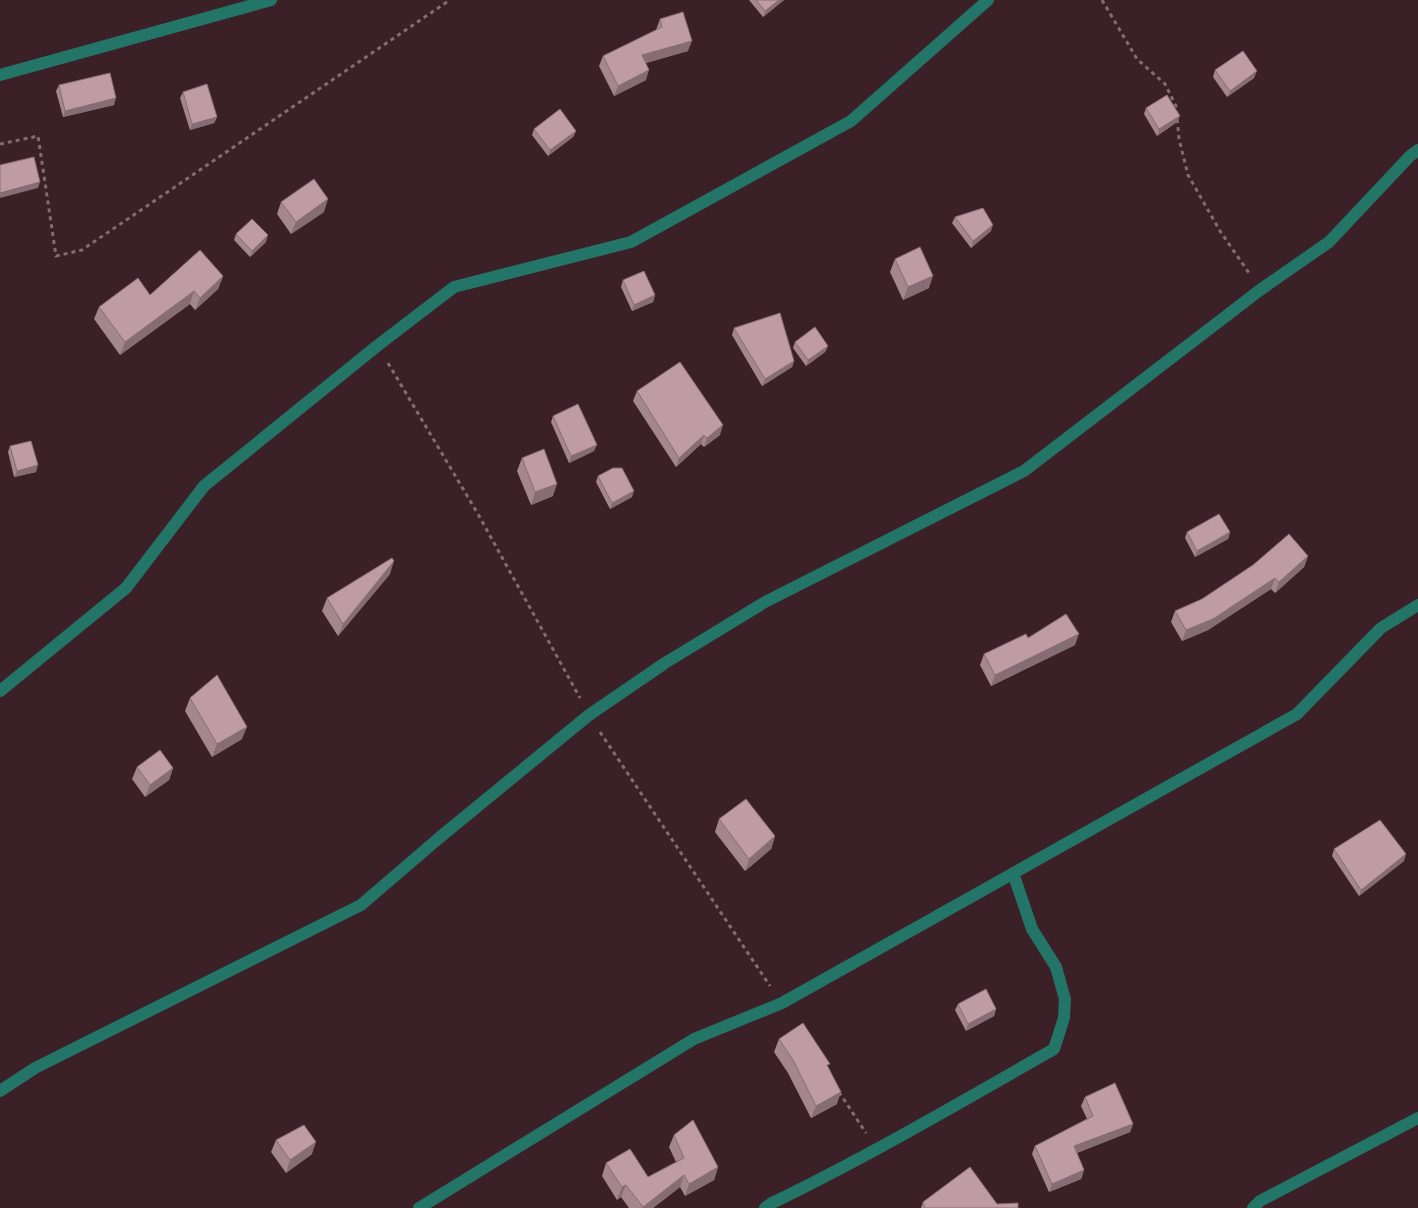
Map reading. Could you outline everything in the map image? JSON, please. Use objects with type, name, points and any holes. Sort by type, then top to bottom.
[{"type":"street","points":[[0,74],[271,0]]},
{"type":"street","points":[[0,691],[126,588],[204,486],[377,346],[454,287],[631,242],[851,121],[988,0]]},
{"type":"street","points":[[0,1091],[35,1068],[361,905],[439,838],[589,715],[665,663],[764,602],[1024,471],[1260,290],[1329,242],[1410,156],[1418,150]]},
{"type":"street","points":[[419,1208],[694,1039],[782,1003],[1297,714],[1381,628],[1418,605]]},
{"type":"street","points":[[765,1208],[877,1150],[1054,1050],[1064,1018],[1065,999],[1056,967],[1032,928],[1013,873]]},
{"type":"street","points":[[1253,1208],[1260,1201],[1418,1118]]},
{"type":"path","points":[[0,144],[38,136],[56,256],[82,250],[450,0]]},
{"type":"path","points":[[1102,0],[1137,59],[1165,84],[1176,106],[1179,139],[1188,175],[1220,231],[1260,290]]},
{"type":"path","points":[[377,346],[478,514],[589,715],[782,1003]]},
{"type":"path","points":[[834,1085],[877,1150]]},
{"type":"building","points":[[756,0],[779,0],[765,11]]},
{"type":"building","points":[[683,12],[692,41],[642,55],[649,70],[618,86],[603,56],[662,27],[660,19]]},
{"type":"building","points":[[1243,51],[1257,71],[1230,91],[1215,70]]},
{"type":"building","points":[[110,73],[116,98],[65,111],[59,85]]},
{"type":"building","points":[[207,84],[217,117],[192,124],[183,92]]},
{"type":"building","points":[[1167,95],[1180,116],[1159,129],[1146,108]]},
{"type":"building","points":[[560,109],[576,131],[550,150],[534,129]]},
{"type":"building","points":[[34,157],[40,182],[0,193],[0,165]]},
{"type":"building","points":[[314,179],[328,199],[296,222],[281,202]]},
{"type":"building","points":[[983,208],[993,225],[973,241],[955,217]]},
{"type":"building","points":[[252,219],[268,235],[252,251],[236,234]]},
{"type":"building","points":[[920,247],[933,276],[908,287],[895,259]]},
{"type":"building","points":[[200,250],[223,276],[200,298],[194,291],[125,342],[99,307],[138,278],[150,295]]},
{"type":"building","points":[[644,271],[655,295],[634,305],[623,280]]},
{"type":"building","points":[[780,313],[794,361],[765,379],[734,328]]},
{"type":"building","points":[[815,327],[828,346],[808,360],[795,342]]},
{"type":"building","points":[[680,362],[723,425],[707,438],[704,435],[679,458],[637,391]]},
{"type":"building","points":[[578,404],[597,445],[571,456],[553,416]]},
{"type":"building","points":[[31,441],[38,465],[17,471],[10,446]]},
{"type":"building","points":[[544,449],[557,484],[535,492],[522,458]]},
{"type":"building","points":[[613,468],[622,468],[634,491],[612,503],[598,476]]},
{"type":"building","points":[[1219,514],[1230,532],[1197,551],[1187,532]]},
{"type":"building","points":[[1289,534],[1308,556],[1279,582],[1275,578],[1213,619],[1186,630],[1175,611],[1202,599],[1253,565]]},
{"type":"building","points":[[392,558],[394,561],[343,624],[327,598]]},
{"type":"building","points":[[1066,614],[1079,634],[995,675],[984,654],[1026,634],[1028,638]]},
{"type":"building","points":[[217,675],[247,727],[217,744],[190,698]]},
{"type":"building","points":[[160,750],[173,768],[150,785],[137,767]]},
{"type":"building","points":[[746,799],[775,836],[749,859],[719,819]]},
{"type":"building","points":[[1380,820],[1406,854],[1361,890],[1334,849]]},
{"type":"building","points":[[986,989],[996,1009],[968,1024],[958,1004]]},
{"type":"building","points":[[803,1023],[830,1064],[827,1065],[841,1092],[816,1106],[793,1060],[779,1039]]},
{"type":"building","points":[[1115,1083],[1133,1124],[1074,1146],[1084,1170],[1052,1184],[1035,1146],[1093,1116],[1085,1097]]},
{"type":"building","points":[[693,1120],[718,1167],[689,1184],[684,1175],[643,1207],[626,1185],[622,1187],[606,1163],[630,1149],[648,1177],[684,1158],[674,1135]]},
{"type":"building","points":[[304,1125],[316,1142],[290,1160],[276,1140]]},
{"type":"building","points":[[970,1167],[997,1204],[1018,1203],[1018,1208],[925,1208],[923,1202]]}]
